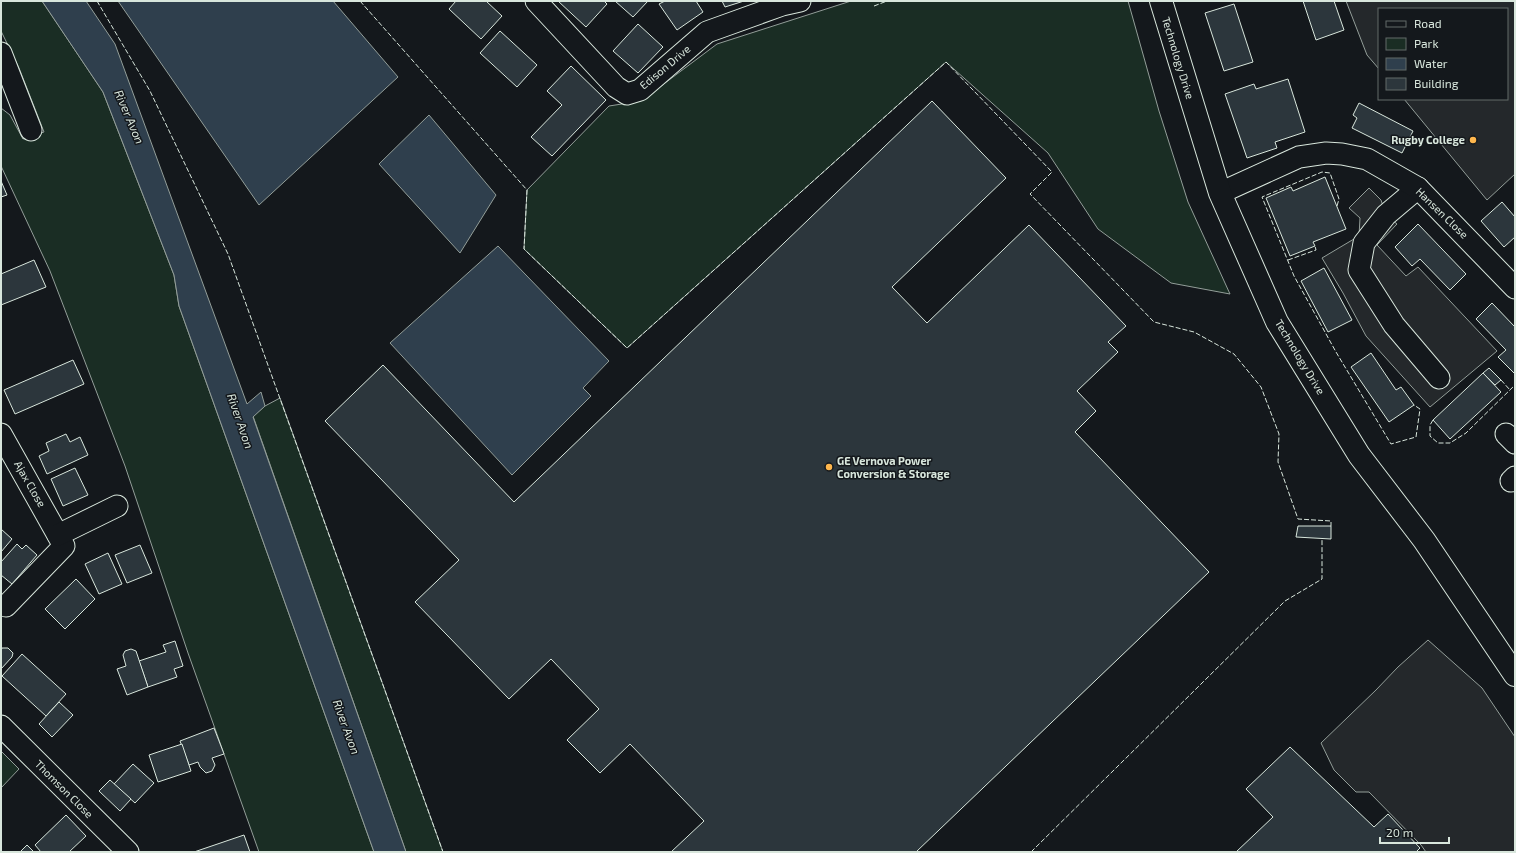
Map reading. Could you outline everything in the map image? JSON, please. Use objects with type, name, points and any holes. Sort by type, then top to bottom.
[{"type":"street","name":"Edison Drive","points":[[536,1],[616,87],[627,94],[640,90],[707,32],[782,5],[800,1]]},
{"type":"street","name":"Technology Drive","points":[[1161,1],[1220,193],[1278,322],[1359,455],[1424,540],[1513,666]]},
{"type":"street","points":[[1,53],[6,77],[31,130]]},
{"type":"street","name":"Hansen Close","points":[[1220,193],[1299,157],[1326,153],[1367,158],[1418,188],[1515,288]]},
{"type":"street","points":[[1418,188],[1386,215],[1364,242],[1359,270],[1394,325],[1440,378]]},
{"type":"street","name":"Ajax Close","points":[[1,434],[64,546],[6,606]]},
{"type":"street","points":[[58,535],[117,506]]},
{"type":"street","name":"Thomson Close","points":[[1,726],[128,852]]},
{"type":"green space","points":[[1,1],[42,1],[103,92],[174,275],[179,306],[374,852],[259,852],[188,653],[125,466],[50,271],[1,166],[1,108],[10,115],[23,139],[44,132],[19,68],[1,31]]},
{"type":"green space","points":[[851,1],[1128,1],[1159,111],[1188,202],[1230,294],[1171,283],[1098,229],[1048,153],[946,62],[627,348],[524,249],[527,190],[609,106],[641,101],[717,44]]},
{"type":"green space","points":[[280,398],[443,852],[406,852],[253,416],[265,406]]},
{"type":"green space","points":[[1,751],[19,769],[1,788]]},
{"type":"shaded area","name":"Rugby College","points":[[1346,1],[1515,1],[1515,174],[1487,200],[1405,100],[1508,100],[1508,8],[1378,8],[1378,68],[1367,55]]},
{"type":"shaded area","points":[[1369,188],[1381,200],[1386,215],[1397,224],[1377,245],[1406,276],[1418,267],[1497,351],[1430,407],[1366,336],[1322,258],[1359,236],[1360,218],[1349,208]]},
{"type":"shaded area","points":[[1428,640],[1482,688],[1515,737],[1515,852],[1426,852],[1369,792],[1356,792],[1334,770],[1321,743],[1398,667]]},
{"type":"water","name":"River Avon","points":[[42,1],[86,1],[115,44],[247,404],[261,392],[265,406],[253,417],[406,852],[374,852],[179,306],[174,275],[103,92]]},
{"type":"water","points":[[118,1],[333,1],[398,77],[259,205]]},
{"type":"water","points":[[429,115],[496,195],[460,253],[379,164]]},
{"type":"water","points":[[498,246],[609,361],[583,388],[591,396],[512,475],[390,343]]},
{"type":"building","points":[[456,1],[486,1],[502,16],[481,39],[449,9]]},
{"type":"building","points":[[558,1],[604,1],[607,4],[586,27]]},
{"type":"building","points":[[615,1],[648,1],[633,17]]},
{"type":"building","points":[[665,1],[696,1],[703,12],[677,30],[659,4]]},
{"type":"building","points":[[722,1],[744,1],[725,7]]},
{"type":"building","points":[[1303,1],[1334,1],[1344,30],[1316,40]]},
{"type":"building","points":[[1234,4],[1253,62],[1224,71],[1205,13]]},
{"type":"building","points":[[638,24],[663,47],[638,73],[613,51]]},
{"type":"building","points":[[500,31],[537,65],[517,87],[480,53]]},
{"type":"building","points":[[571,66],[606,100],[552,156],[531,137],[562,105],[547,91]]},
{"type":"building","points":[[1288,79],[1305,132],[1275,142],[1277,148],[1247,158],[1225,94],[1254,84],[1256,89]]},
{"type":"building","name":"GE Vernova Power Conversion & Storage","points":[[932,101],[1006,178],[892,287],[927,323],[1029,225],[1126,326],[1108,342],[1118,352],[1077,391],[1096,411],[1075,432],[1209,572],[916,852],[671,852],[704,821],[630,744],[600,773],[567,740],[599,709],[551,659],[509,699],[415,602],[459,560],[325,421],[383,365],[514,502]]},
{"type":"building","points":[[1359,103],[1413,131],[1402,153],[1352,128],[1357,118],[1353,115]]},
{"type":"building","points":[[1325,177],[1346,229],[1313,242],[1315,246],[1290,256],[1266,198],[1291,187],[1293,191]]},
{"type":"building","points":[[1,181],[7,195],[1,197]]},
{"type":"building","points":[[1502,202],[1515,217],[1515,237],[1504,247],[1481,221]]},
{"type":"building","points":[[1418,224],[1466,274],[1450,290],[1420,259],[1412,266],[1395,247]]},
{"type":"building","points":[[34,260],[46,287],[1,305],[1,274]]},
{"type":"building","points":[[1324,268],[1352,320],[1328,332],[1301,281]]},
{"type":"building","points":[[1492,303],[1515,327],[1515,374],[1498,357],[1506,350],[1476,319]]},
{"type":"building","points":[[1371,353],[1396,390],[1401,387],[1414,405],[1389,422],[1351,367]]},
{"type":"building","points":[[73,360],[84,384],[15,414],[4,390]]},
{"type":"building","points":[[1489,368],[1501,380],[1495,385],[1483,373]]},
{"type":"building","points":[[1483,373],[1501,392],[1450,439],[1433,420]]},
{"type":"building","points":[[66,434],[70,442],[80,437],[88,455],[47,474],[39,456],[49,451],[46,443]]},
{"type":"building","points":[[75,468],[88,495],[63,506],[51,479]]},
{"type":"building","points":[[1298,526],[1331,526],[1331,539],[1296,537]]},
{"type":"building","points":[[1,529],[12,539],[1,552]]},
{"type":"building","points":[[17,544],[22,549],[26,545],[37,555],[12,584],[1,575],[1,562]]},
{"type":"building","points":[[140,545],[152,573],[127,583],[115,555]]},
{"type":"building","points":[[108,553],[122,584],[99,594],[85,564]]},
{"type":"building","points":[[76,579],[95,599],[65,629],[45,609]]},
{"type":"building","points":[[175,641],[183,666],[174,669],[177,677],[148,687],[139,661],[166,652],[163,645]]},
{"type":"building","points":[[2,648],[8,648],[13,653],[12,657],[1,669],[1,650]]},
{"type":"building","points":[[131,649],[136,651],[148,687],[127,695],[117,669],[126,666],[123,655],[125,651]]},
{"type":"building","points":[[22,654],[66,694],[46,716],[2,676]]},
{"type":"building","points":[[59,702],[73,715],[52,737],[39,724]]},
{"type":"building","points":[[214,728],[224,754],[212,758],[215,765],[212,771],[206,773],[200,767],[198,762],[189,765],[180,741]]},
{"type":"building","points":[[182,744],[191,771],[158,782],[149,755]]},
{"type":"building","points":[[1290,747],[1374,827],[1388,814],[1420,848],[1416,852],[1236,852],[1273,817],[1246,789]]},
{"type":"building","points":[[133,764],[154,783],[135,803],[114,784]]},
{"type":"building","points":[[110,780],[131,799],[120,811],[99,791]]},
{"type":"building","points":[[66,815],[86,836],[69,852],[41,852],[35,845]]},
{"type":"building","points":[[244,835],[250,852],[194,852]]},
{"type":"building","points":[[27,845],[34,852],[20,852]]},
{"type":"fence","points":[[97,1],[150,91],[228,254],[443,852]]},
{"type":"fence","points":[[360,1],[527,190],[524,249],[627,348],[946,62],[1052,172],[1030,194],[1154,322],[1194,332],[1234,354],[1261,387],[1279,434],[1278,462],[1298,519],[1331,521],[1331,526]]},
{"type":"fence","points":[[874,6],[887,1]]},
{"type":"fence","points":[[1337,206],[1339,199],[1330,173],[1322,172],[1262,197],[1294,276],[1336,352],[1391,444],[1416,437],[1420,409],[1414,405]]},
{"type":"fence","points":[[1288,260],[1316,250],[1315,246]]},
{"type":"fence","points":[[1501,380],[1510,390]]},
{"type":"fence","points":[[1433,420],[1430,425],[1430,436],[1438,443],[1450,443],[1466,433],[1515,385]]},
{"type":"fence","points":[[1031,852],[1285,601],[1322,579],[1322,539]]},
{"type":"place","name":"Rugby College","points":[[1473,140]]},
{"type":"place","name":"GE Vernova Power Conversion & Storage","points":[[829,467]]}]
